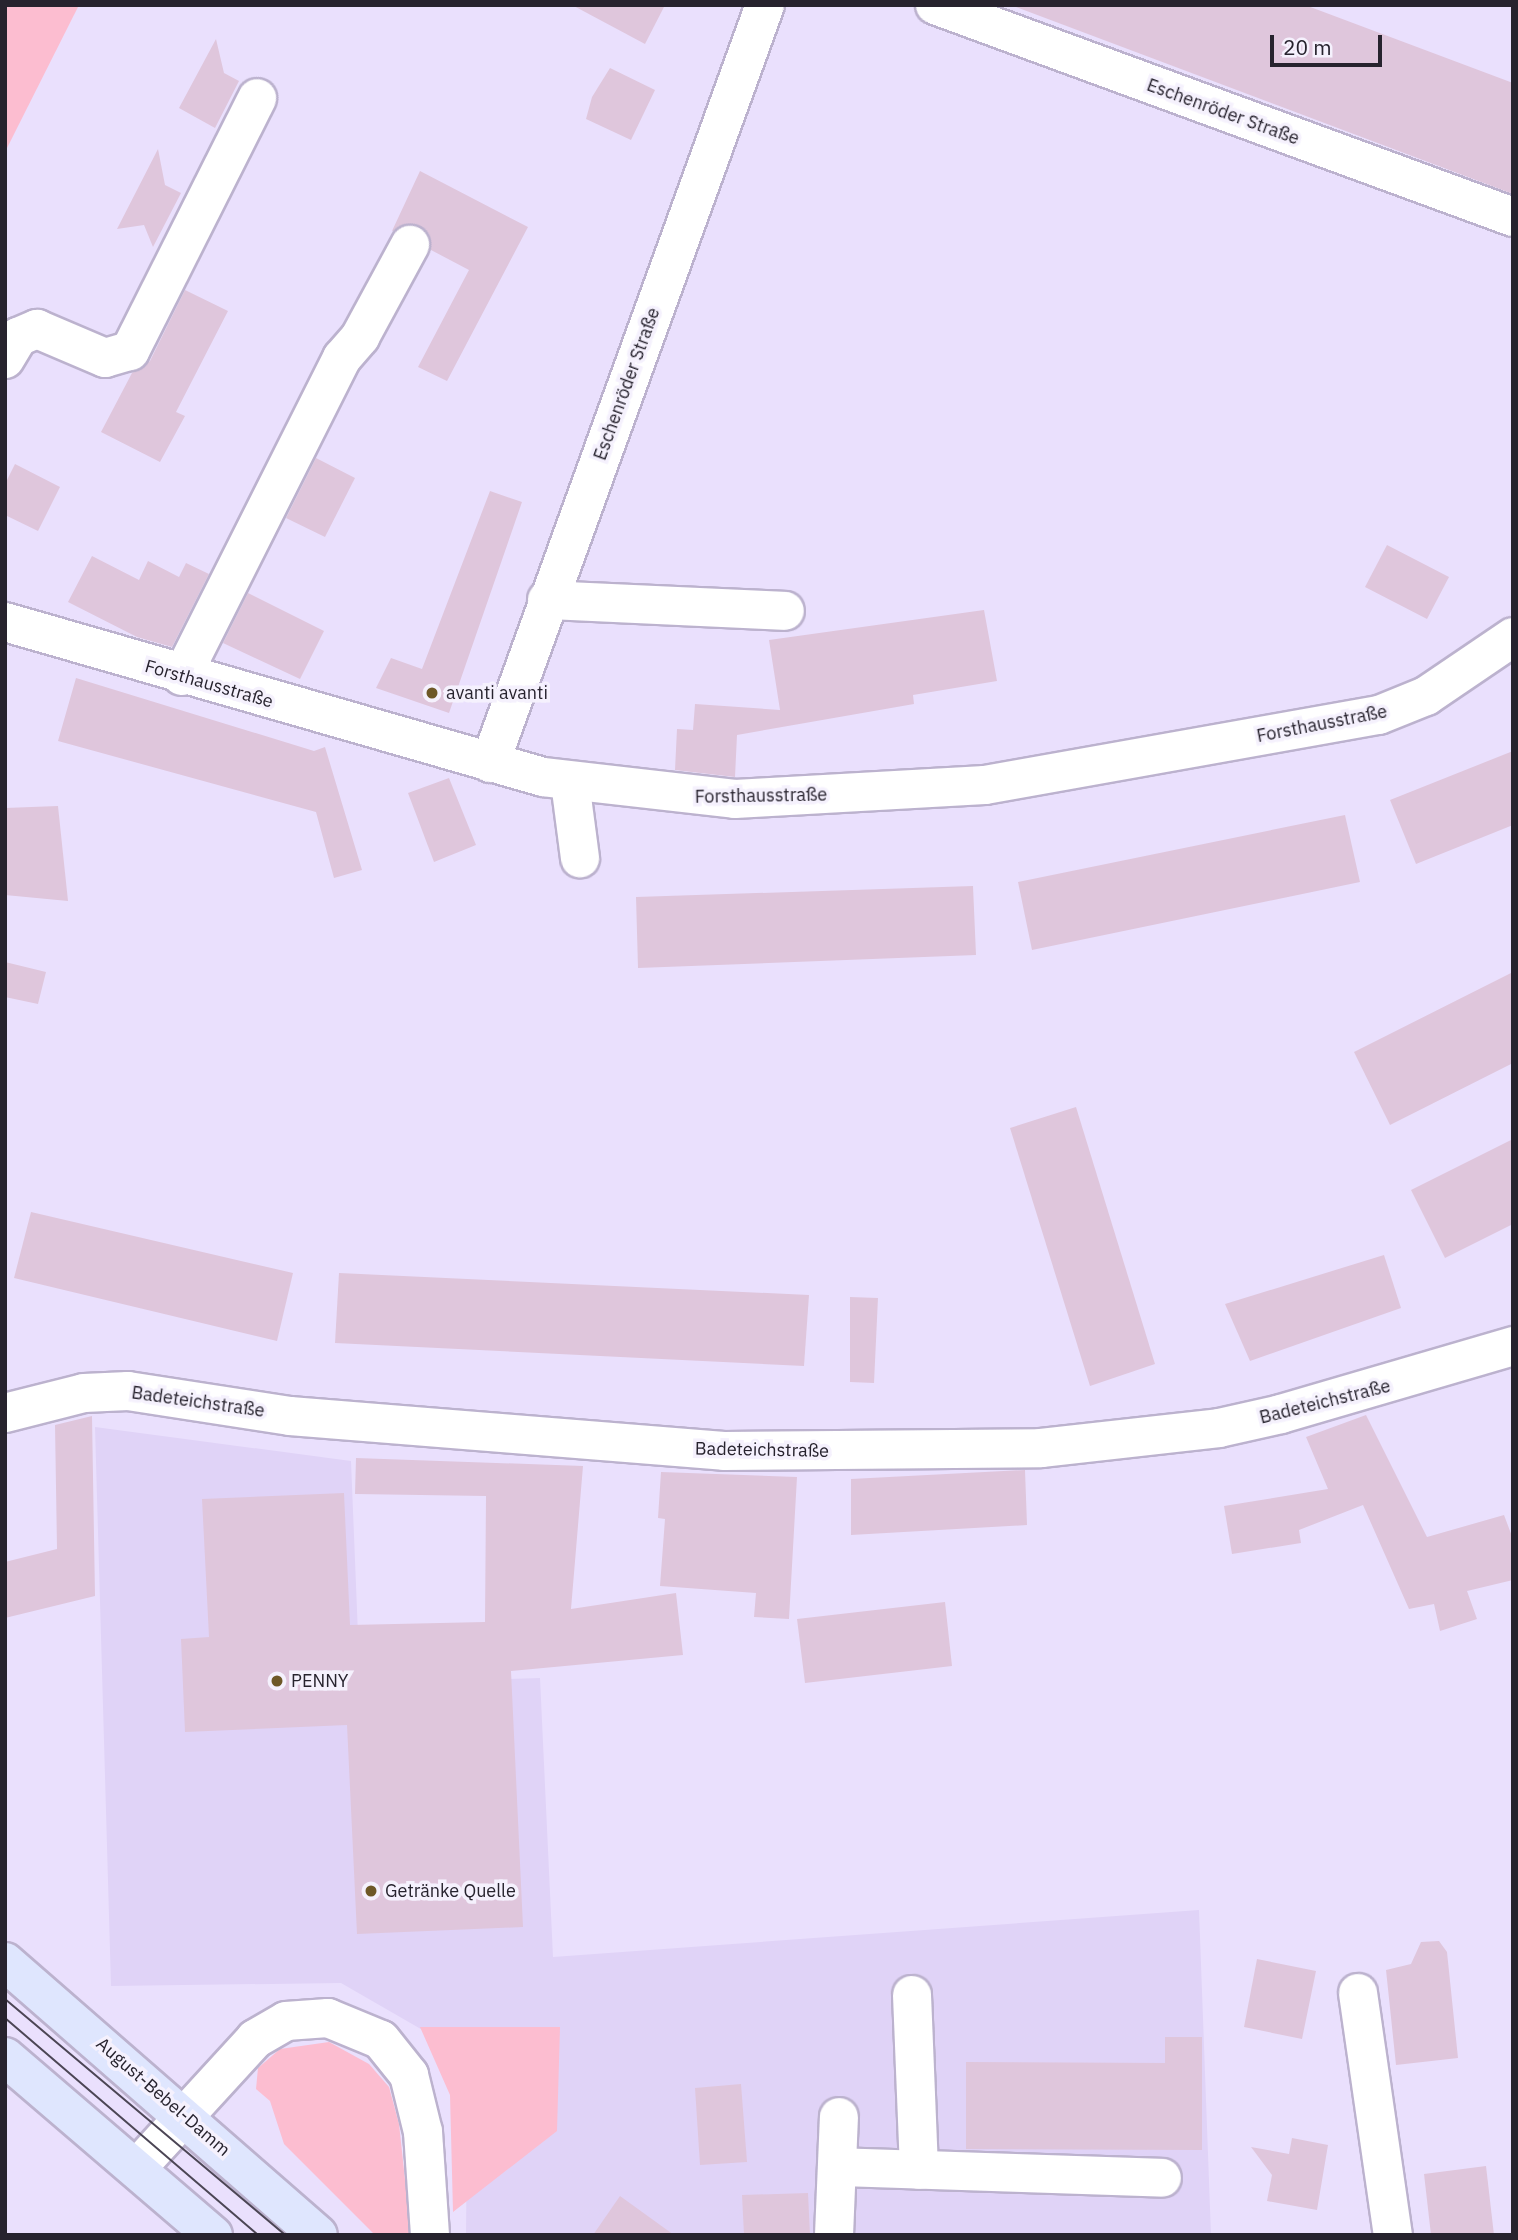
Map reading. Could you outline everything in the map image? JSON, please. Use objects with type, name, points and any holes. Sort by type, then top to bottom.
[{"type":"main road","name":"August-Bebel-Damm","points":[[5,1962],[184,2114],[318,2235]]},
{"type":"main road","points":[[5,2057],[138,2168],[213,2235]]},
{"type":"street","name":"Eschenröder Straße","points":[[490,763],[765,5]]},
{"type":"street","name":"Eschenröder Straße","points":[[935,5],[1513,217]]},
{"type":"street","points":[[5,359],[18,338],[37,329],[105,358],[130,351],[257,98]]},
{"type":"street","points":[[182,676],[342,358],[360,337],[410,245]]},
{"type":"street","points":[[547,600],[785,611]]},
{"type":"street","name":"Forsthausstraße","points":[[5,622],[182,676],[490,763],[570,782],[735,799],[985,785],[1379,715],[1426,696],[1513,637]]},
{"type":"street","points":[[570,782],[580,858]]},
{"type":"street","name":"Badeteichstraße","points":[[5,1413],[74,1395],[128,1391],[290,1416],[724,1451],[1041,1448],[1219,1428],[1282,1414],[1513,1346]]},
{"type":"street","points":[[1358,1993],[1393,2235]]},
{"type":"street","points":[[912,1995],[919,2169]]},
{"type":"street","points":[[138,2168],[184,2114],[255,2039],[298,2018],[328,2018],[363,2030],[387,2046],[404,2067],[423,2132],[430,2235]]},
{"type":"street","points":[[834,2235],[839,2117]]},
{"type":"street","points":[[838,2167],[1162,2178]]},
{"type":"shaded area","points":[[5,5],[79,5],[5,152]]},
{"type":"shaded area","points":[[95,1427],[351,1461],[360,1684],[540,1678],[553,1957],[1199,1910],[1211,2235],[466,2235],[467,2120],[426,2032],[341,1983],[111,1986]]},
{"type":"shaded area","points":[[420,2027],[560,2027],[557,2131],[453,2212],[450,2095]]},
{"type":"shaded area","points":[[329,2042],[369,2064],[389,2087],[399,2124],[411,2235],[375,2235],[284,2144],[270,2101],[256,2089],[258,2068],[280,2049]]},
{"type":"building","points":[[572,5],[665,5],[645,44]]},
{"type":"building","points":[[1011,5],[1305,5],[1513,83],[1513,194]]},
{"type":"building","points":[[216,39],[224,73],[239,81],[215,128],[179,108]]},
{"type":"building","points":[[610,68],[655,90],[631,140],[586,119],[592,97]]},
{"type":"building","points":[[158,149],[165,185],[181,193],[153,247],[144,225],[117,229]]},
{"type":"building","points":[[420,171],[528,227],[447,381],[418,367],[469,270],[431,250],[429,234],[420,226],[392,231]]},
{"type":"building","points":[[185,290],[228,311],[176,412],[185,416],[160,462],[101,432],[132,373],[150,361]]},
{"type":"building","points":[[316,458],[355,478],[325,537],[286,518]]},
{"type":"building","points":[[15,464],[60,487],[38,531],[5,515],[5,484]]},
{"type":"building","points":[[490,491],[522,502],[449,713],[376,688],[391,658],[422,669]]},
{"type":"building","points":[[1387,545],[1449,577],[1427,619],[1365,587]]},
{"type":"building","points":[[92,556],[139,580],[148,561],[179,577],[186,563],[209,574],[172,647],[137,637],[68,602]]},
{"type":"building","points":[[248,593],[324,631],[300,679],[223,643]]},
{"type":"building","points":[[984,610],[997,681],[913,695],[914,704],[737,735],[735,777],[675,770],[677,729],[693,730],[695,704],[780,710],[769,640]]},
{"type":"building","points":[[76,678],[314,751],[325,747],[362,870],[334,878],[316,812],[58,741]]},
{"type":"building","points":[[1513,751],[1513,825],[1416,864],[1390,800]]},
{"type":"building","points":[[449,778],[476,845],[434,862],[408,793]]},
{"type":"building","points":[[58,806],[68,901],[5,895],[5,808]]},
{"type":"building","points":[[1345,815],[1360,882],[1032,950],[1018,882]]},
{"type":"building","points":[[973,886],[976,955],[638,968],[636,897]]},
{"type":"building","points":[[5,962],[46,972],[38,1004],[5,997]]},
{"type":"building","points":[[1513,972],[1513,1063],[1390,1125],[1354,1052]]},
{"type":"building","points":[[1076,1107],[1155,1364],[1090,1386],[1010,1128]]},
{"type":"building","points":[[1513,1139],[1513,1224],[1445,1258],[1411,1190]]},
{"type":"building","points":[[31,1212],[293,1273],[277,1341],[14,1278]]},
{"type":"building","points":[[1384,1255],[1401,1308],[1250,1361],[1225,1304]]},
{"type":"building","points":[[339,1273],[809,1295],[804,1366],[335,1343]]},
{"type":"building","points":[[850,1297],[878,1298],[874,1383],[850,1382]]},
{"type":"building","points":[[1366,1415],[1427,1537],[1504,1515],[1513,1539],[1513,1580],[1467,1591],[1477,1619],[1440,1631],[1434,1604],[1409,1609],[1363,1505],[1299,1530],[1301,1543],[1232,1554],[1224,1506],[1328,1489],[1306,1437]]},
{"type":"building","points":[[92,1416],[95,1596],[5,1618],[5,1562],[57,1549],[55,1425]]},
{"type":"building","points":[[356,1458],[583,1466],[571,1609],[676,1593],[683,1655],[511,1671],[523,1927],[357,1934],[347,1725],[185,1732],[181,1639],[209,1637],[202,1499],[344,1493],[350,1625],[485,1622],[486,1496],[355,1494]]},
{"type":"building","points":[[1025,1470],[1027,1525],[851,1535],[851,1479]]},
{"type":"building","points":[[661,1472],[797,1477],[789,1619],[754,1617],[756,1593],[660,1586],[665,1519],[658,1518]]},
{"type":"building","points":[[945,1602],[952,1666],[805,1683],[797,1619]]},
{"type":"building","points":[[1439,1941],[1447,1952],[1458,2058],[1396,2065],[1386,1970],[1411,1964],[1421,1942]]},
{"type":"building","points":[[1257,1959],[1316,1971],[1302,2039],[1244,2027]]},
{"type":"building","points":[[1165,2037],[1202,2037],[1202,2150],[966,2149],[966,2062],[1165,2063]]},
{"type":"building","points":[[741,2084],[747,2162],[700,2165],[695,2088]]},
{"type":"building","points":[[1292,2138],[1328,2145],[1317,2210],[1267,2201],[1272,2175],[1251,2147],[1289,2154]]},
{"type":"building","points":[[1486,2166],[1494,2235],[1431,2235],[1424,2174]]},
{"type":"building","points":[[808,2193],[810,2235],[744,2235],[742,2195]]},
{"type":"building","points":[[620,2196],[674,2235],[593,2235]]},
{"type":"tram line","points":[[5,1999],[285,2235]]},
{"type":"tram line","points":[[5,2018],[258,2235]]},
{"type":"place","name":"avanti avanti","points":[[432,693]]},
{"type":"place","name":"PENNY","points":[[277,1681]]},
{"type":"place","name":"Getränke Quelle","points":[[371,1891]]}]
